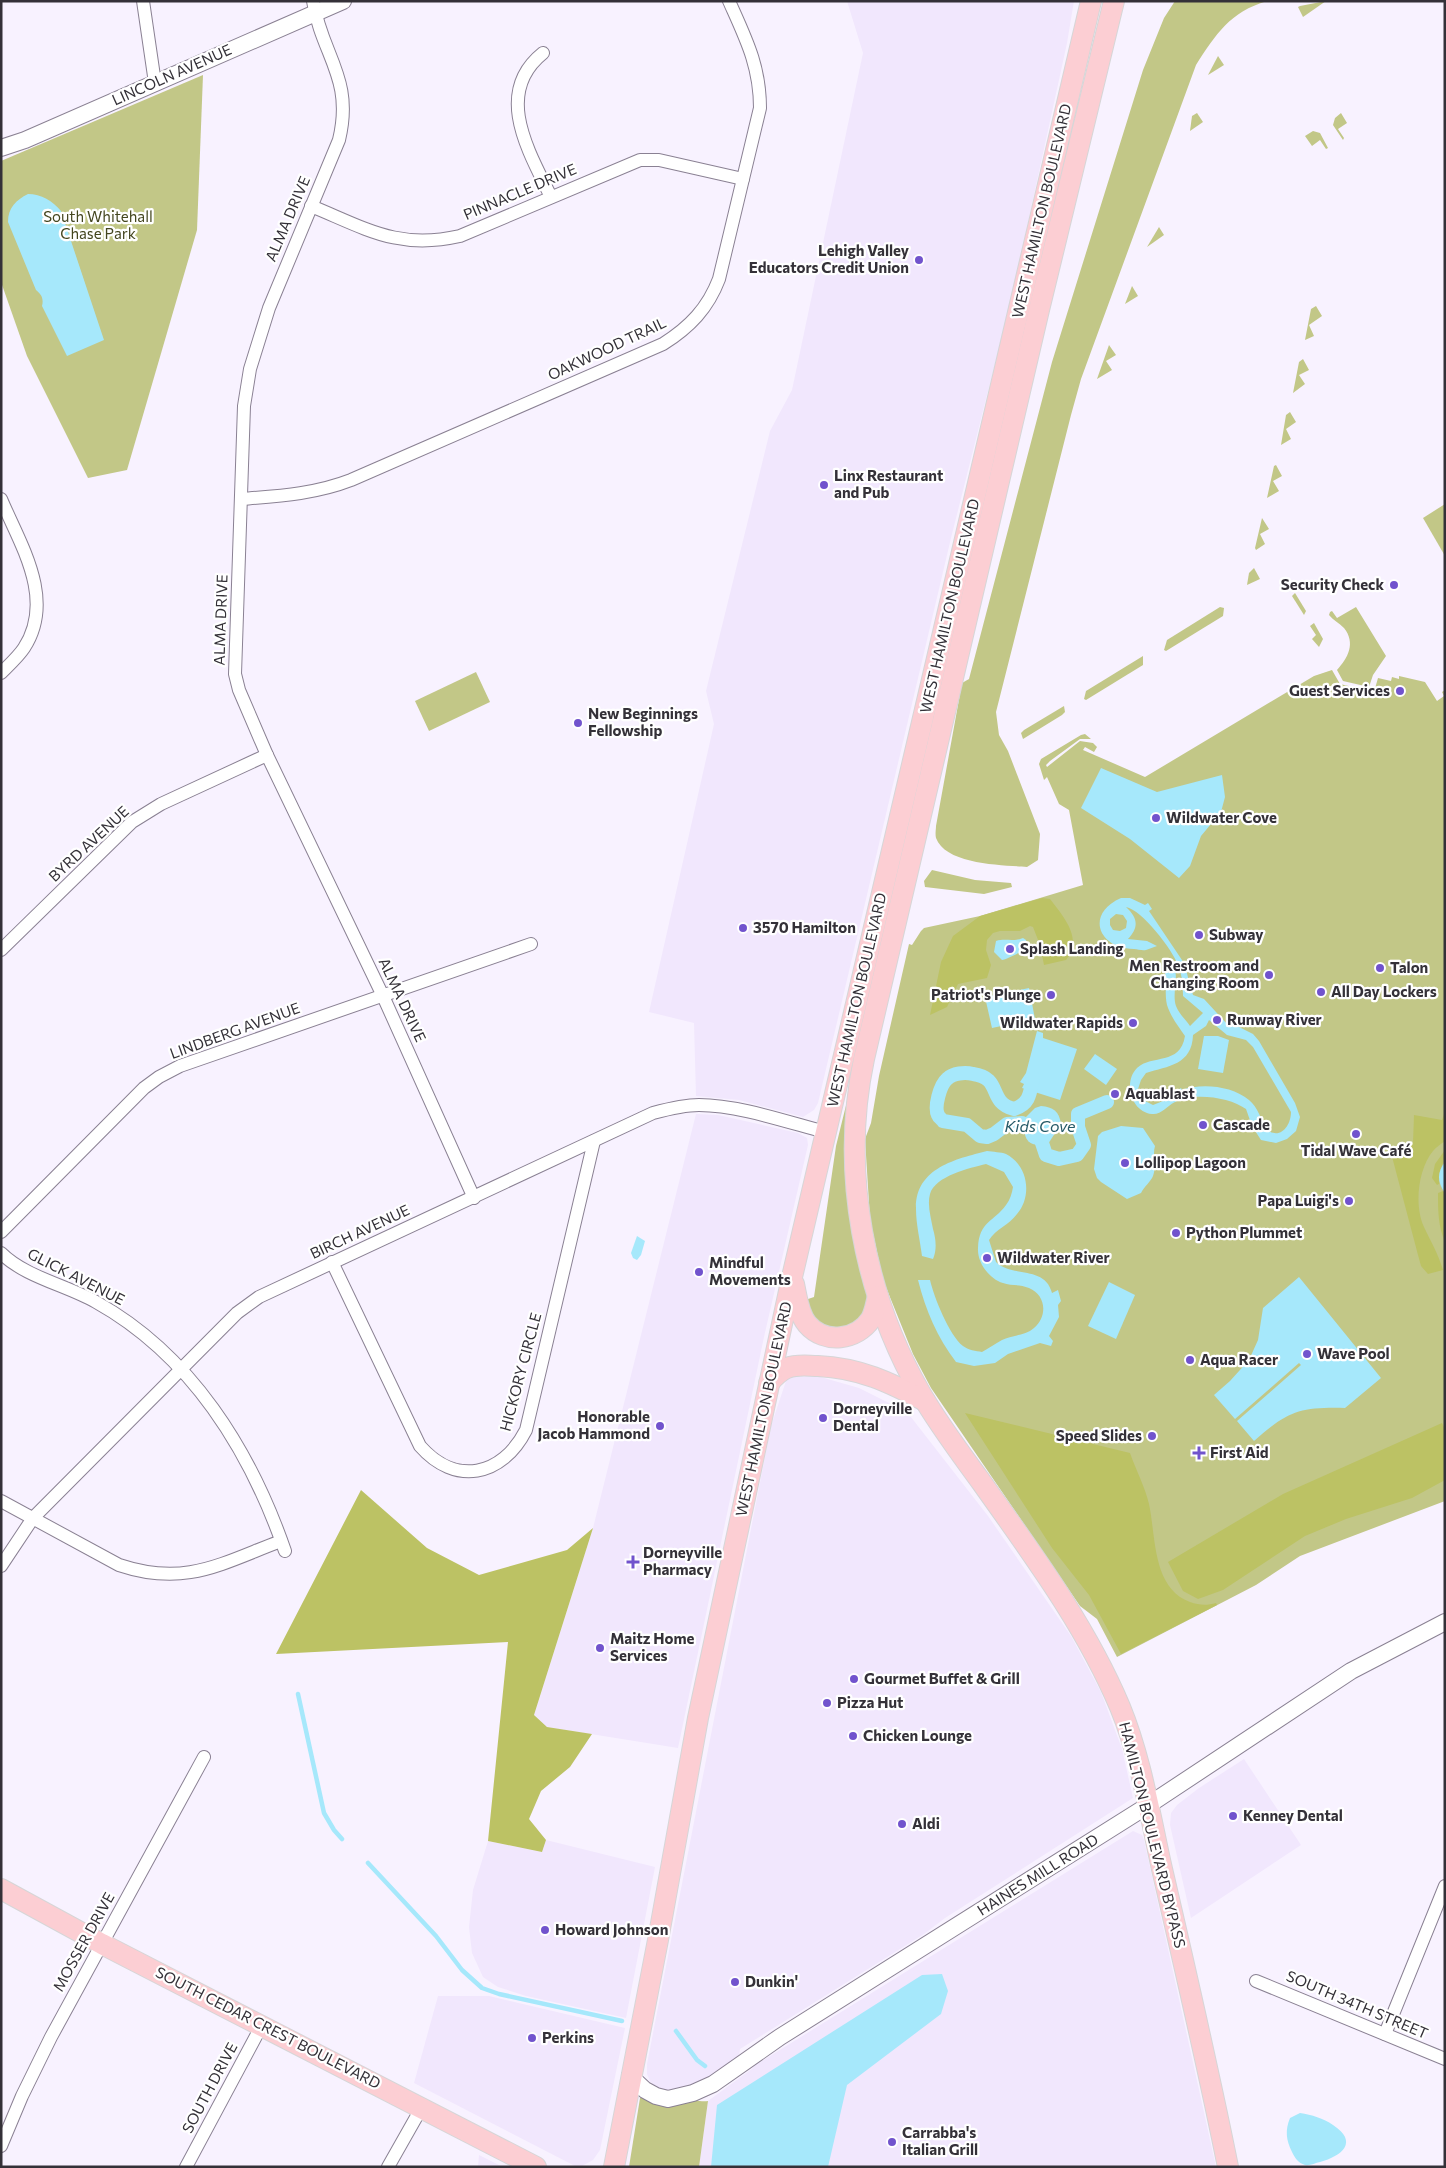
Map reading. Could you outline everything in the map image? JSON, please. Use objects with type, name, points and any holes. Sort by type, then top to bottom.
[{"type":"main road","name":"WEST HAMILTON BOULEVARD","points":[[614,2167],[698,1718],[792,1277],[1091,1]]},
{"type":"main road","name":"WEST HAMILTON BOULEVARD","points":[[878,1296],[866,1253],[855,1170],[855,1124],[862,1070],[1041,300],[1114,1]]},
{"type":"main road","points":[[792,1277],[799,1308],[808,1325],[823,1335],[836,1338],[852,1335],[865,1326],[872,1318],[878,1296]]},
{"type":"main road","name":"HAMILTON BOULEVARD BYPASS","points":[[878,1296],[905,1364],[925,1401],[1060,1597],[1100,1663],[1131,1734],[1208,2070],[1228,2167]]},
{"type":"main road","points":[[769,1383],[779,1373],[788,1368],[801,1365],[831,1367],[859,1372],[885,1380],[925,1401]]},
{"type":"main road","name":"SOUTH CEDAR CREST BOULEVARD","points":[[1,1889],[102,1944],[262,2024],[536,2167]]},
{"type":"street","points":[[143,1],[155,83]]},
{"type":"street","name":"LINCOLN AVENUE","points":[[1,148],[25,140],[155,83],[314,7],[343,1]]},
{"type":"street","name":"OAKWOOD TRAIL","points":[[241,499],[307,494],[330,489],[663,344],[695,320],[707,304],[719,279],[760,108],[760,88],[756,67],[729,1]]},
{"type":"street","name":"ALMA DRIVE","points":[[314,7],[339,76],[344,112],[339,140],[269,308],[250,369],[244,406],[235,674],[239,690],[267,755],[383,996],[474,1198]]},
{"type":"street","points":[[543,53],[529,65],[522,76],[518,107],[526,147],[551,197]]},
{"type":"street","name":"PINNACLE DRIVE","points":[[311,206],[382,236],[403,240],[438,241],[460,236],[640,160],[659,160],[743,180]]},
{"type":"street","points":[[1,499],[33,575],[37,591],[37,611],[34,628],[25,646],[1,673]]},
{"type":"street","name":"BYRD AVENUE","points":[[1,950],[132,822],[161,804],[267,755]]},
{"type":"street","name":"LINDBERG AVENUE","points":[[1,1232],[144,1088],[180,1066],[530,944]]},
{"type":"street","name":"BIRCH AVENUE","points":[[1,1566],[33,1518],[237,1313],[259,1297],[653,1113],[676,1107],[698,1105],[721,1106],[825,1132]]},
{"type":"street","name":"HICKORY CIRCLE","points":[[332,1262],[420,1446],[429,1456],[443,1465],[457,1470],[483,1469],[497,1464],[509,1456],[518,1445],[526,1430],[594,1141]]},
{"type":"street","name":"GLICK AVENUE","points":[[1,1253],[21,1269],[64,1286],[96,1302],[126,1321],[155,1343],[181,1369],[220,1417],[237,1443],[259,1483],[283,1546],[206,1570],[186,1574],[160,1575],[139,1572],[119,1565],[33,1518]]},
{"type":"street","points":[[1,1501],[33,1518]]},
{"type":"street","name":"HAINES MILL ROAD","points":[[630,2076],[645,2090],[656,2096],[677,2098],[712,2084],[780,2037],[1148,1806],[1351,1671],[1445,1622]]},
{"type":"street","name":"MOSSER DRIVE","points":[[1,2146],[22,2096],[51,2037],[204,1757]]},
{"type":"street","points":[[1385,2034],[1445,1886]]},
{"type":"street","name":"SOUTH 34TH STREET","points":[[1256,1981],[1445,2059]]},
{"type":"street","name":"SOUTH DRIVE","points":[[186,2167],[262,2024]]},
{"type":"street","points":[[388,2167],[422,2107]]},
{"type":"shaded area","points":[[847,1],[1074,1],[1067,43],[1012,296],[951,538],[818,1103],[814,1110],[803,1117],[739,1100],[696,1096],[694,1023],[649,1012],[714,724],[706,691],[770,431],[792,390],[863,53]]},
{"type":"shaded area","points":[[696,1114],[718,1115],[798,1133],[807,1138],[808,1145],[764,1337],[678,1748],[547,1727],[534,1715],[593,1528]]},
{"type":"shaded area","points":[[817,1376],[859,1388],[907,1412],[988,1516],[1071,1636],[1101,1692],[1122,1749],[1133,1798],[945,1918],[924,1934],[740,2049],[739,2056],[701,2084],[667,2092],[656,2088],[650,2081],[647,2074],[647,2064],[771,1426],[786,1381],[790,1377]]},
{"type":"shaded area","points":[[1244,1759],[1301,1845],[1191,1918],[1170,1825],[1171,1813],[1177,1805],[1199,1788]]},
{"type":"shaded area","points":[[1133,1831],[1142,1835],[1144,1840],[1216,2167],[699,2167],[708,2101],[754,2066]]},
{"type":"shaded area","points":[[546,1840],[655,1867],[626,2018],[526,1996],[498,1987],[483,1977],[472,1953],[469,1927],[473,1890],[488,1841],[542,1852]]},
{"type":"shaded area","points":[[438,1996],[489,1996],[625,2028],[600,2150],[593,2160],[582,2166],[575,2166],[414,2083]]},
{"type":"shaded area","points":[[479,2155],[503,2167],[478,2167]]},
{"type":"green space","points":[[1175,1],[1267,1],[1243,11],[1225,26],[1210,43],[1196,65],[1081,379],[1071,415],[996,712],[999,735],[1008,751],[1040,834],[1038,860],[1027,867],[990,864],[963,859],[951,854],[942,847],[936,838],[936,826],[962,683],[969,679],[1052,362],[1143,70],[1164,18]]},
{"type":"green space","points":[[1326,1],[1303,17],[1298,7],[1300,6]]},
{"type":"green space","points":[[1218,56],[1224,65],[1208,75]]},
{"type":"green space","name":"South Whitehall Chase Park","points":[[203,75],[197,230],[127,470],[88,478],[27,356],[1,282],[1,161]]},
{"type":"green space","points":[[1197,113],[1203,122],[1190,131],[1192,116]]},
{"type":"green space","points":[[1341,113],[1347,123],[1338,129],[1344,138],[1343,140],[1333,125],[1335,118]]},
{"type":"green space","points":[[1313,131],[1320,133],[1328,148],[1326,149],[1320,140],[1312,146],[1305,136]]},
{"type":"green space","points":[[1159,227],[1164,235],[1147,247]]},
{"type":"green space","points":[[1132,286],[1138,296],[1125,304]]},
{"type":"green space","points":[[1316,306],[1322,316],[1309,325],[1314,336],[1305,340],[1311,309]]},
{"type":"green space","points":[[1109,345],[1116,355],[1106,361],[1112,370],[1097,379]]},
{"type":"green space","points":[[1303,359],[1309,370],[1299,375],[1305,384],[1293,393],[1299,362]]},
{"type":"green space","points":[[1290,412],[1296,422],[1286,429],[1291,439],[1281,445],[1286,415]]},
{"type":"green space","points":[[1276,465],[1282,476],[1273,481],[1279,491],[1267,498],[1274,466]]},
{"type":"green space","points":[[1445,504],[1445,556],[1423,518]]},
{"type":"green space","points":[[1262,518],[1269,529],[1260,534],[1265,544],[1256,550],[1255,548]]},
{"type":"green space","points":[[1254,568],[1260,579],[1247,585],[1249,573]]},
{"type":"green space","points":[[1295,593],[1306,611],[1304,615],[1292,596]]},
{"type":"green space","points":[[1220,607],[1224,608],[1223,616],[1166,651],[1164,650],[1167,640]]},
{"type":"green space","points":[[1356,607],[1386,656],[1373,675],[1369,687],[1343,681],[1337,670],[1347,655],[1350,639],[1344,628],[1329,615],[1332,611],[1337,618]]},
{"type":"green space","points":[[1314,623],[1323,639],[1319,647],[1312,639],[1316,635],[1310,626]]},
{"type":"green space","points":[[1143,656],[1143,665],[1086,700],[1084,699],[1086,691]]},
{"type":"green space","points":[[1332,670],[1340,684],[1374,692],[1378,678],[1391,681],[1392,677],[1399,679],[1399,676],[1425,682],[1437,701],[1444,696],[1442,692],[1445,690],[1445,1501],[1300,1556],[1256,1585],[1117,1657],[1097,1619],[1080,1606],[931,1388],[913,1354],[883,1280],[870,1219],[865,1139],[871,1123],[879,1076],[909,944],[912,945],[924,928],[980,916],[1083,885],[1069,810],[1059,804],[1047,777],[1044,780],[1039,764],[1041,759],[1085,734],[1091,739],[1080,739],[1050,761],[1046,765],[1047,767],[1080,741],[1093,743],[1097,747],[1094,752],[1085,747],[1083,750],[1145,777],[1314,676]]},
{"type":"green space","points":[[476,672],[490,702],[429,731],[415,701]]},
{"type":"green space","points":[[1064,706],[1065,712],[1062,715],[1023,739],[1021,733],[1024,730]]},
{"type":"green space","points":[[932,870],[975,880],[1011,883],[1012,887],[984,894],[925,887],[924,881]]},
{"type":"green space","points":[[1042,898],[1050,899],[1070,928],[1073,944],[1066,960],[1044,965],[1040,945],[1033,927],[1030,926],[1020,931],[993,933],[987,940],[986,950],[991,965],[987,978],[958,984],[947,1007],[930,1015],[941,962],[953,936],[980,916]]},
{"type":"green space","points":[[854,1073],[871,1288],[867,1317],[841,1332],[816,1324],[808,1308],[808,1299],[814,1297],[836,1146]]},
{"type":"green space","points":[[1445,1111],[1445,1141],[1434,1150],[1428,1159],[1419,1188],[1418,1198],[1421,1218],[1443,1270],[1428,1274],[1421,1266],[1390,1149],[1413,1143],[1414,1115],[1442,1120]]},
{"type":"green space","points":[[1445,1150],[1439,1184],[1437,1185],[1432,1178],[1435,1164]]},
{"type":"green space","points":[[1443,1191],[1445,1193],[1445,1242],[1438,1206],[1438,1193]]},
{"type":"green space","points":[[965,1413],[1130,1453],[1149,1504],[1155,1545],[1162,1573],[1178,1595],[1190,1602],[1203,1605],[1216,1603],[1217,1605],[1121,1654],[1089,1595],[1052,1548]]},
{"type":"green space","points":[[1442,1423],[1445,1429],[1445,1480],[1412,1498],[1346,1519],[1305,1536],[1223,1590],[1198,1599],[1183,1591],[1168,1562],[1283,1494]]},
{"type":"green space","points":[[361,1490],[427,1548],[479,1575],[567,1550],[593,1528],[534,1715],[547,1727],[592,1734],[570,1767],[541,1791],[529,1819],[546,1840],[542,1852],[488,1841],[508,1642],[276,1654]]},
{"type":"green space","points":[[643,2096],[656,2104],[666,2106],[694,2101],[708,2101],[699,2167],[629,2167],[640,2098]]},
{"type":"water","points":[[28,194],[38,195],[46,199],[61,211],[104,340],[67,356],[42,306],[42,296],[36,290],[8,222],[9,213],[14,205]]},
{"type":"water","name":"Wildwater Cove","points":[[1101,768],[1157,792],[1222,775],[1225,797],[1221,812],[1201,836],[1190,866],[1179,878],[1130,839],[1081,808]]},
{"type":"water","name":"Runway River","points":[[1121,898],[1130,898],[1145,905],[1148,903],[1152,909],[1149,911],[1184,963],[1193,995],[1204,999],[1228,1025],[1230,1023],[1228,1021],[1232,1016],[1237,1026],[1253,1034],[1259,1041],[1295,1103],[1300,1117],[1296,1131],[1287,1139],[1276,1143],[1261,1140],[1252,1126],[1246,1109],[1231,1101],[1211,1097],[1191,1097],[1175,1102],[1155,1114],[1145,1112],[1134,1102],[1131,1096],[1130,1081],[1137,1068],[1150,1061],[1172,1056],[1178,1052],[1185,1036],[1167,1005],[1163,965],[1170,959],[1175,970],[1175,1000],[1179,1012],[1190,1026],[1203,1013],[1183,996],[1181,976],[1175,958],[1156,931],[1140,915],[1126,907],[1133,915],[1136,923],[1132,935],[1128,939],[1147,941],[1157,946],[1144,950],[1122,947],[1112,943],[1105,937],[1100,929],[1100,921],[1103,913],[1110,905]],"holes":[[[1116,914],[1123,915],[1127,921],[1126,928],[1120,931],[1113,930],[1110,925],[1110,919]],[[1209,1020],[1227,1035],[1246,1040],[1253,1047],[1291,1112],[1289,1122],[1281,1132],[1272,1133],[1267,1130],[1252,1103],[1242,1095],[1226,1089],[1208,1086],[1182,1090],[1181,1088],[1166,1097],[1168,1099],[1153,1105],[1145,1101],[1138,1089],[1146,1073],[1170,1066],[1183,1058],[1192,1045],[1193,1035],[1206,1026]]]},
{"type":"water","name":"Splash Landing","points":[[1023,938],[1026,940],[1028,948],[1011,957],[1002,960],[994,952],[996,941]]},
{"type":"water","points":[[1029,988],[1035,1019],[992,1028],[985,997]]},
{"type":"water","points":[[1037,1031],[1043,1033],[1043,1038],[1077,1049],[1060,1100],[1022,1088],[1024,1084],[1020,1082],[1026,1073]]},
{"type":"water","points":[[1204,1036],[1218,1036],[1229,1040],[1223,1073],[1198,1069]]},
{"type":"water","points":[[1095,1054],[1117,1069],[1106,1085],[1084,1069]]},
{"type":"water","name":"Kids Cove","points":[[1041,1106],[1055,1110],[1061,1124],[1048,1144],[1035,1145],[1026,1137],[1024,1119],[1035,1108]]},
{"type":"water","name":"Lollipop Lagoon","points":[[1121,1126],[1143,1128],[1155,1146],[1155,1168],[1152,1178],[1141,1193],[1127,1199],[1101,1182],[1097,1178],[1094,1169],[1098,1136],[1102,1132]]},
{"type":"water","name":"Wildwater River","points":[[987,1151],[1004,1153],[1014,1159],[1020,1166],[1026,1182],[1025,1199],[1022,1207],[1014,1218],[989,1240],[996,1262],[1011,1270],[1035,1275],[1043,1279],[1048,1284],[1052,1293],[1058,1290],[1061,1301],[1058,1305],[1059,1317],[1049,1336],[1053,1341],[1051,1346],[1040,1343],[1008,1354],[995,1363],[974,1366],[956,1362],[949,1353],[933,1323],[918,1280],[930,1280],[947,1325],[958,1341],[967,1348],[982,1352],[1002,1340],[1027,1333],[1034,1328],[1042,1318],[1043,1312],[1042,1301],[1039,1296],[1029,1288],[1006,1284],[993,1278],[982,1264],[978,1253],[981,1232],[1007,1203],[1013,1187],[1004,1172],[986,1164],[954,1174],[939,1182],[933,1188],[929,1198],[936,1244],[933,1259],[922,1256],[916,1209],[917,1195],[922,1184],[930,1175],[951,1162]]},
{"type":"water","points":[[1445,1162],[1445,1193],[1440,1185],[1439,1177],[1440,1170]]},
{"type":"water","points":[[637,1236],[645,1241],[641,1255],[637,1260],[633,1258],[631,1253]]},
{"type":"water","name":"Wave Pool","points":[[1299,1277],[1381,1378],[1345,1408],[1305,1410],[1295,1413],[1276,1423],[1254,1441],[1237,1421],[1301,1365],[1299,1363],[1235,1419],[1214,1395],[1249,1360],[1258,1340],[1263,1308]]},
{"type":"water","points":[[1109,1282],[1135,1295],[1116,1339],[1088,1326]]},
{"type":"water","points":[[942,1974],[948,1991],[941,2014],[847,2085],[828,2167],[711,2167],[717,2105],[922,1975]]},
{"type":"water","points":[[1300,2113],[1321,2119],[1341,2131],[1346,2143],[1341,2152],[1311,2165],[1299,2162],[1290,2148],[1287,2131],[1290,2118]]},
{"type":"waterway","points":[[1033,1078],[1026,1101],[1014,1109],[1000,1101],[992,1085],[982,1076],[966,1073],[952,1075],[944,1082],[940,1091],[937,1102],[938,1115],[943,1121],[967,1125],[980,1136],[987,1137],[1007,1124],[1022,1123],[1039,1134],[1046,1155],[1059,1159],[1077,1155],[1084,1145],[1078,1127],[1078,1114],[1107,1102]]},
{"type":"waterway","points":[[298,1694],[324,1813],[342,1839]]},
{"type":"waterway","points":[[368,1863],[436,1936],[462,1970],[482,1988],[499,1994],[622,2021]]},
{"type":"waterway","points":[[676,2031],[697,2060],[705,2066]]},
{"type":"place","name":"Lehigh Valley Educators Credit Union","points":[[919,260]]},
{"type":"place","name":"Linx Restaurant and Pub","points":[[824,485]]},
{"type":"place","name":"Security Check","points":[[1394,585]]},
{"type":"place","name":"Guest Services","points":[[1400,691]]},
{"type":"place","name":"New Beginnings Fellowship","points":[[578,723]]},
{"type":"place","name":"Wildwater Cove","points":[[1156,818]]},
{"type":"place","name":"3570 Hamilton","points":[[743,928]]},
{"type":"place","name":"Subway","points":[[1199,935]]},
{"type":"place","name":"Splash Landing","points":[[1010,949]]},
{"type":"place","name":"Talon","points":[[1380,968]]},
{"type":"place","name":"Men Restroom and Changing Room","points":[[1269,975]]},
{"type":"place","name":"All Day Lockers","points":[[1321,992]]},
{"type":"place","name":"Patriot's Plunge","points":[[1051,995]]},
{"type":"place","name":"Runway River","points":[[1217,1020]]},
{"type":"place","name":"Wildwater Rapids","points":[[1133,1023]]},
{"type":"place","name":"Aquablast","points":[[1115,1094]]},
{"type":"place","name":"Cascade","points":[[1203,1125]]},
{"type":"place","name":"Tidal Wave Café","points":[[1356,1134]]},
{"type":"place","name":"Lollipop Lagoon","points":[[1125,1163]]},
{"type":"place","name":"Papa Luigi's","points":[[1349,1201]]},
{"type":"place","name":"Python Plummet","points":[[1176,1233]]},
{"type":"place","name":"Wildwater River","points":[[987,1258]]},
{"type":"place","name":"Mindful Movements","points":[[699,1272]]},
{"type":"place","name":"Wave Pool","points":[[1307,1354]]},
{"type":"place","name":"Aqua Racer","points":[[1190,1360]]},
{"type":"place","name":"Dorneyville Dental","points":[[823,1418]]},
{"type":"place","name":"Honorable Jacob Hammond","points":[[660,1426]]},
{"type":"place","name":"Speed Slides","points":[[1152,1436]]},
{"type":"place","name":"First Aid","points":[[1199,1453]]},
{"type":"place","name":"Dorneyville Pharmacy","points":[[633,1562]]},
{"type":"place","name":"Maitz Home Services","points":[[600,1648]]},
{"type":"place","name":"Gourmet Buffet & Grill","points":[[854,1679]]},
{"type":"place","name":"Pizza Hut","points":[[827,1703]]},
{"type":"place","name":"Chicken Lounge","points":[[853,1736]]},
{"type":"place","name":"Kenney Dental","points":[[1233,1816]]},
{"type":"place","name":"Aldi","points":[[902,1824]]},
{"type":"place","name":"Howard Johnson","points":[[545,1930]]},
{"type":"place","name":"Dunkin'","points":[[735,1982]]},
{"type":"place","name":"Perkins","points":[[532,2038]]},
{"type":"place","name":"Carrabba's Italian Grill","points":[[892,2142]]}]
